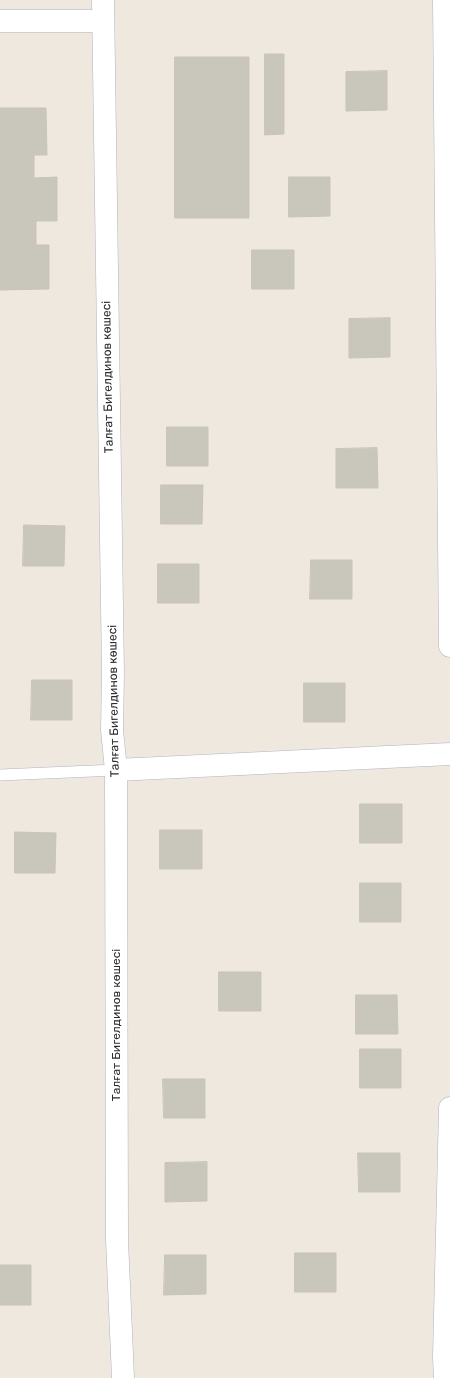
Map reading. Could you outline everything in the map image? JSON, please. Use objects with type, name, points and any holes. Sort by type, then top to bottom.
[{"type":"street","points":[[444,0],[450,646]]},
{"type":"street","points":[[0,21],[103,10]]},
{"type":"street","name":"Талғат Бигелдинов көшесі","points":[[103,10],[113,657],[112,730],[116,770],[117,1240],[122,1378]]},
{"type":"street","points":[[116,770],[450,754]]},
{"type":"street","points":[[445,1378],[444,1357],[450,1108]]},
{"type":"lane","points":[[0,775],[116,770]]},
{"type":"building","points":[[265,54],[284,54],[284,134],[265,135]]},
{"type":"building","points":[[175,57],[249,57],[249,218],[175,218]]},
{"type":"building","points":[[387,71],[387,110],[346,111],[346,72]]},
{"type":"building","points":[[0,108],[46,108],[47,155],[34,155],[34,178],[57,177],[57,221],[36,221],[36,245],[49,245],[49,289],[0,290]]},
{"type":"building","points":[[289,177],[330,177],[330,216],[289,217]]},
{"type":"building","points":[[252,250],[294,250],[294,289],[252,289]]},
{"type":"building","points":[[390,318],[390,357],[349,358],[349,319]]},
{"type":"building","points":[[167,427],[208,427],[208,466],[167,466]]},
{"type":"building","points":[[377,448],[378,488],[336,488],[336,449]]},
{"type":"building","points":[[161,485],[203,485],[202,524],[161,524]]},
{"type":"building","points":[[24,525],[65,526],[64,566],[23,566]]},
{"type":"building","points":[[311,560],[352,560],[352,599],[310,599]]},
{"type":"building","points":[[158,564],[199,564],[199,603],[158,603]]},
{"type":"building","points":[[32,680],[72,680],[72,720],[31,720]]},
{"type":"building","points":[[304,683],[345,683],[345,722],[304,722]]},
{"type":"building","points":[[360,804],[402,804],[402,843],[360,843]]},
{"type":"building","points":[[160,830],[202,830],[202,869],[160,869]]},
{"type":"building","points":[[15,832],[56,833],[55,873],[15,873]]},
{"type":"building","points":[[360,883],[401,883],[401,922],[360,922]]},
{"type":"building","points":[[219,972],[261,972],[261,1011],[219,1011]]},
{"type":"building","points":[[356,995],[397,995],[398,1034],[356,1034]]},
{"type":"building","points":[[360,1049],[401,1049],[401,1088],[360,1088]]},
{"type":"building","points":[[163,1079],[205,1079],[205,1118],[164,1118]]},
{"type":"building","points":[[358,1153],[400,1153],[400,1192],[359,1192]]},
{"type":"building","points":[[207,1162],[207,1201],[165,1202],[165,1163]]},
{"type":"building","points":[[295,1253],[336,1253],[336,1292],[295,1292]]},
{"type":"building","points":[[165,1255],[206,1255],[206,1294],[164,1295]]},
{"type":"building","points":[[0,1265],[31,1265],[31,1305],[0,1305]]}]
